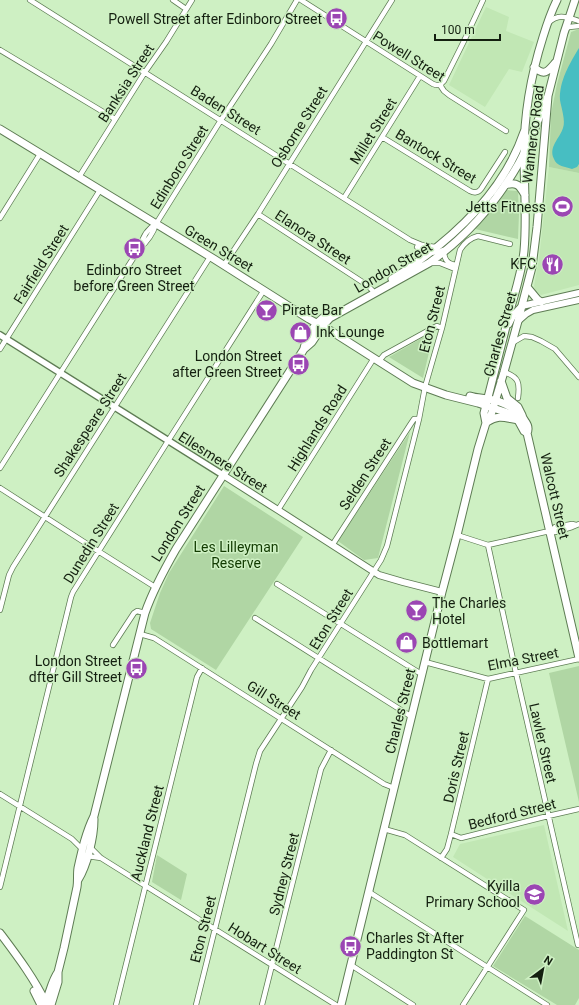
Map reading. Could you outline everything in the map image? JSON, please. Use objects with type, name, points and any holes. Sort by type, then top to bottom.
[{"type":"main road","name":"Wanneroo Road","points":[[523,258],[526,226],[524,152],[528,97],[534,67],[547,24],[557,0]]},
{"type":"main road","name":"Wanneroo Road","points":[[537,227],[548,96],[575,0]]},
{"type":"main road","points":[[534,67],[539,72],[546,72],[557,60]]},
{"type":"main road","name":"London Street","points":[[46,1005],[58,982],[58,972],[78,880],[78,870],[86,849],[88,828],[94,816],[145,613],[155,587],[162,574],[176,549],[304,349],[307,339],[330,313],[429,263],[477,222],[491,205],[519,163],[548,96]]},
{"type":"main road","name":"London Street","points":[[373,292],[430,253],[470,218],[499,180],[517,148],[525,127]]},
{"type":"main road","name":"Green Street","points":[[0,129],[413,382],[426,388],[447,390],[478,398],[489,404]]},
{"type":"main road","points":[[505,185],[515,183],[521,188],[525,195]]},
{"type":"main road","name":"Charles Street","points":[[495,400],[527,287],[534,253],[537,227]]},
{"type":"main road","name":"Charles Street","points":[[340,1005],[478,449],[486,423],[491,415],[489,404],[523,258]]},
{"type":"main road","points":[[527,287],[541,302]]},
{"type":"main road","points":[[505,333],[517,310],[522,306],[579,293]]},
{"type":"main road","points":[[518,321],[533,310],[579,300]]},
{"type":"main road","points":[[501,380],[507,398],[518,407],[520,418]]},
{"type":"main road","points":[[489,404],[495,400],[513,408],[520,418]]},
{"type":"main road","points":[[489,404],[520,418]]},
{"type":"main road","points":[[486,423],[497,417],[520,418]]},
{"type":"main road","name":"Walcott Street","points":[[520,418],[527,424],[527,433],[579,659]]},
{"type":"main road","name":"Ellesmere Street","points":[[223,475],[383,576],[442,592]]},
{"type":"main road","points":[[1,936],[27,970],[46,1005]]},
{"type":"main road","points":[[27,970],[30,983],[46,1005]]},
{"type":"main road","name":"London Street","points":[[46,1005],[53,979],[58,972]]},
{"type":"main road","points":[[34,981],[46,985],[53,979]]},
{"type":"street","name":"Baden Street","points":[[30,0],[410,240],[432,248],[437,247]]},
{"type":"street","points":[[173,0],[186,8]]},
{"type":"street","name":"Banksia Street","points":[[79,177],[192,0]]},
{"type":"street","name":"Edinboro Street","points":[[0,468],[139,249],[141,242],[150,227],[156,224],[221,120],[271,44],[297,0]]},
{"type":"street","name":"Powell Street","points":[[301,0],[433,84],[440,85],[449,95],[506,131]]},
{"type":"street","name":"Osborne Street","points":[[224,265],[258,214],[392,0]]},
{"type":"street","points":[[440,85],[444,81],[483,0]]},
{"type":"street","points":[[547,24],[556,17],[562,16],[579,21]]},
{"type":"street","points":[[566,29],[579,26]]},
{"type":"street","points":[[0,50],[115,119]]},
{"type":"street","name":"Millet Street","points":[[344,198],[420,76]]},
{"type":"street","name":"Bantock Street","points":[[382,137],[474,192],[479,192],[505,152]]},
{"type":"street","points":[[0,218],[40,154]]},
{"type":"street","name":"Fairfield Street","points":[[0,349],[100,190]]},
{"type":"street","name":"Elanora Street","points":[[258,214],[367,285],[373,292]]},
{"type":"street","name":"Eton Street","points":[[196,1005],[260,751],[302,688],[319,658],[381,560],[387,546],[442,328],[460,250],[464,243],[473,237],[478,236],[510,244]]},
{"type":"street","name":"Baden Street","points":[[410,240],[417,247],[430,253]]},
{"type":"street","points":[[417,247],[420,253],[420,260]]},
{"type":"street","points":[[430,253],[434,254],[445,250],[444,257],[456,267]]},
{"type":"street","name":"Shakespeare Street","points":[[0,610],[8,575],[210,257]]},
{"type":"street","points":[[429,263],[440,263],[456,267]]},
{"type":"street","name":"Dunedin Street","points":[[0,887],[71,596],[264,290]]},
{"type":"street","name":"Highlands Road","points":[[278,510],[376,359],[433,328],[438,326],[442,328]]},
{"type":"street","name":"Ellesmere Street","points":[[0,335],[223,475]]},
{"type":"street","points":[[512,343],[524,336],[532,337],[541,341],[554,349],[579,377]]},
{"type":"street","points":[[504,372],[514,376],[517,381],[519,389],[518,398]]},
{"type":"street","name":"Selden Street","points":[[333,544],[410,424],[414,419],[419,419]]},
{"type":"street","points":[[0,488],[155,587]]},
{"type":"street","points":[[457,535],[488,545],[550,532],[555,527],[578,524]]},
{"type":"street","name":"Lawler Street","points":[[488,545],[548,816],[579,946]]},
{"type":"street","points":[[277,584],[422,674]]},
{"type":"street","points":[[113,645],[134,613],[137,611],[145,613]]},
{"type":"street","points":[[255,618],[412,717]]},
{"type":"street","name":"Gill Street","points":[[140,634],[154,638],[384,784],[394,788]]},
{"type":"street","name":"Elma Street","points":[[425,662],[488,679],[579,659]]},
{"type":"street","name":"Auckland Street","points":[[116,1005],[198,676],[202,668]]},
{"type":"street","name":"Doris Street","points":[[441,858],[451,834],[488,679]]},
{"type":"street","name":"Sydney Street","points":[[262,1005],[321,769],[330,750]]},
{"type":"street","name":"Hobart Street","points":[[0,794],[214,930],[336,1005]]},
{"type":"street","name":"Bedford Street","points":[[451,834],[461,838],[579,809]]},
{"type":"street","points":[[384,829],[405,835],[524,910],[463,1005]]},
{"type":"street","name":"Hobart Street","points":[[72,839],[102,858]]},
{"type":"street","points":[[369,892],[547,1005]]},
{"type":"street","points":[[351,965],[413,1005]]},
{"type":"shaded area","points":[[486,7],[509,17],[506,31],[534,42],[522,72],[509,69],[485,107],[449,85]]},
{"type":"shaded area","points":[[549,167],[579,173],[579,285],[541,295],[535,290],[534,286],[539,259]]},
{"type":"shaded area","name":"Kyilla Primary School","points":[[544,825],[568,931],[453,857],[460,844]]},
{"type":"green space","points":[[579,29],[579,173],[549,167],[551,114],[557,84],[571,32]]},
{"type":"green space","points":[[506,190],[518,191],[518,239],[475,229]]},
{"type":"green space","points":[[434,331],[423,378],[389,357]]},
{"type":"green space","points":[[410,432],[378,558],[364,560],[338,541]]},
{"type":"green space","name":"Les Lilleyman Reserve","points":[[224,486],[303,537],[216,670],[151,629],[150,623],[160,593],[169,573]]},
{"type":"green space","points":[[579,666],[579,802],[549,673]]},
{"type":"green space","points":[[157,855],[187,874],[181,900],[152,882]]},
{"type":"green space","points":[[525,916],[579,950],[579,998],[575,1005],[557,1005],[493,966]]},
{"type":"water","points":[[579,48],[579,164],[577,167],[572,169],[557,163],[554,159],[552,150],[562,132],[564,125],[560,100],[561,86],[566,72]]},
{"type":"place","name":"Powell Street after Edinboro Street","points":[[337,19]]},
{"type":"place","name":"Jetts Fitness","points":[[562,207]]},
{"type":"place","name":"Edinboro Street before Green Street","points":[[134,248]]},
{"type":"place","name":"KFC","points":[[552,264]]},
{"type":"place","name":"Pirate Bar","points":[[266,310]]},
{"type":"place","name":"Ink Lounge","points":[[300,332]]},
{"type":"place","name":"London Street after Green Street","points":[[298,364]]},
{"type":"place","name":"The Charles Hotel","points":[[417,611]]},
{"type":"place","name":"Bottlemart","points":[[407,643]]},
{"type":"place","name":"London Street dfter Gill Street","points":[[137,669]]},
{"type":"place","name":"Kyilla Primary School","points":[[535,894]]},
{"type":"place","name":"Charles St After Paddington St","points":[[351,946]]}]
